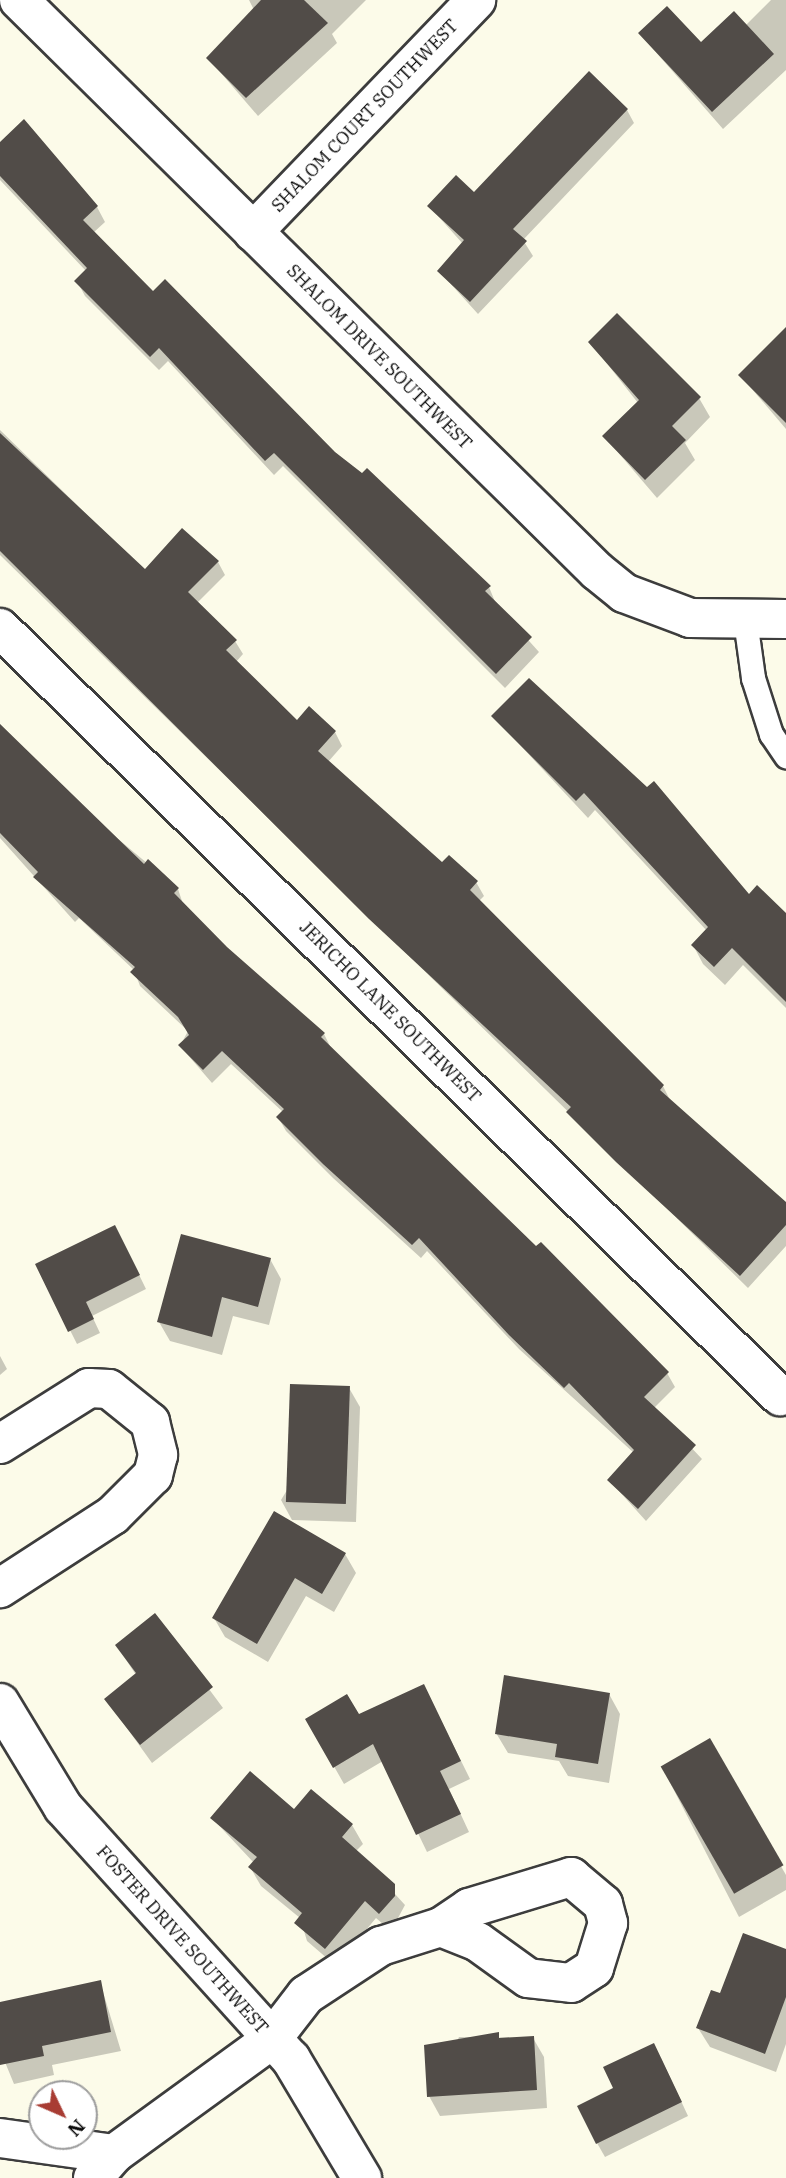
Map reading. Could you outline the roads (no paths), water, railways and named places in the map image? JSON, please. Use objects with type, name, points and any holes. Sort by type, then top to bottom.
[{"type":"street","name":"SHALOM DRIVE SOUTHWEST","points":[[19,0],[615,586],[690,618],[786,618]]},
{"type":"street","name":"SHALOM COURT SOUTHWEST","points":[[253,232],[477,0]]},
{"type":"street","name":"JERICHO LANE SOUTHWEST","points":[[0,628],[780,1396]]},
{"type":"street","points":[[0,1444],[89,1388],[109,1389],[150,1422],[158,1455],[153,1475],[113,1515],[0,1588]]},
{"type":"street","name":"FOSTER DRIVE SOUTHWEST","points":[[0,1703],[64,1807],[272,2039],[343,2137],[362,2178]]},
{"type":"street","points":[[0,2138],[103,2166],[272,2039],[306,1995],[381,1946],[440,1927]]},
{"type":"lane","points":[[745,620],[753,678],[771,734],[786,756]]}]
